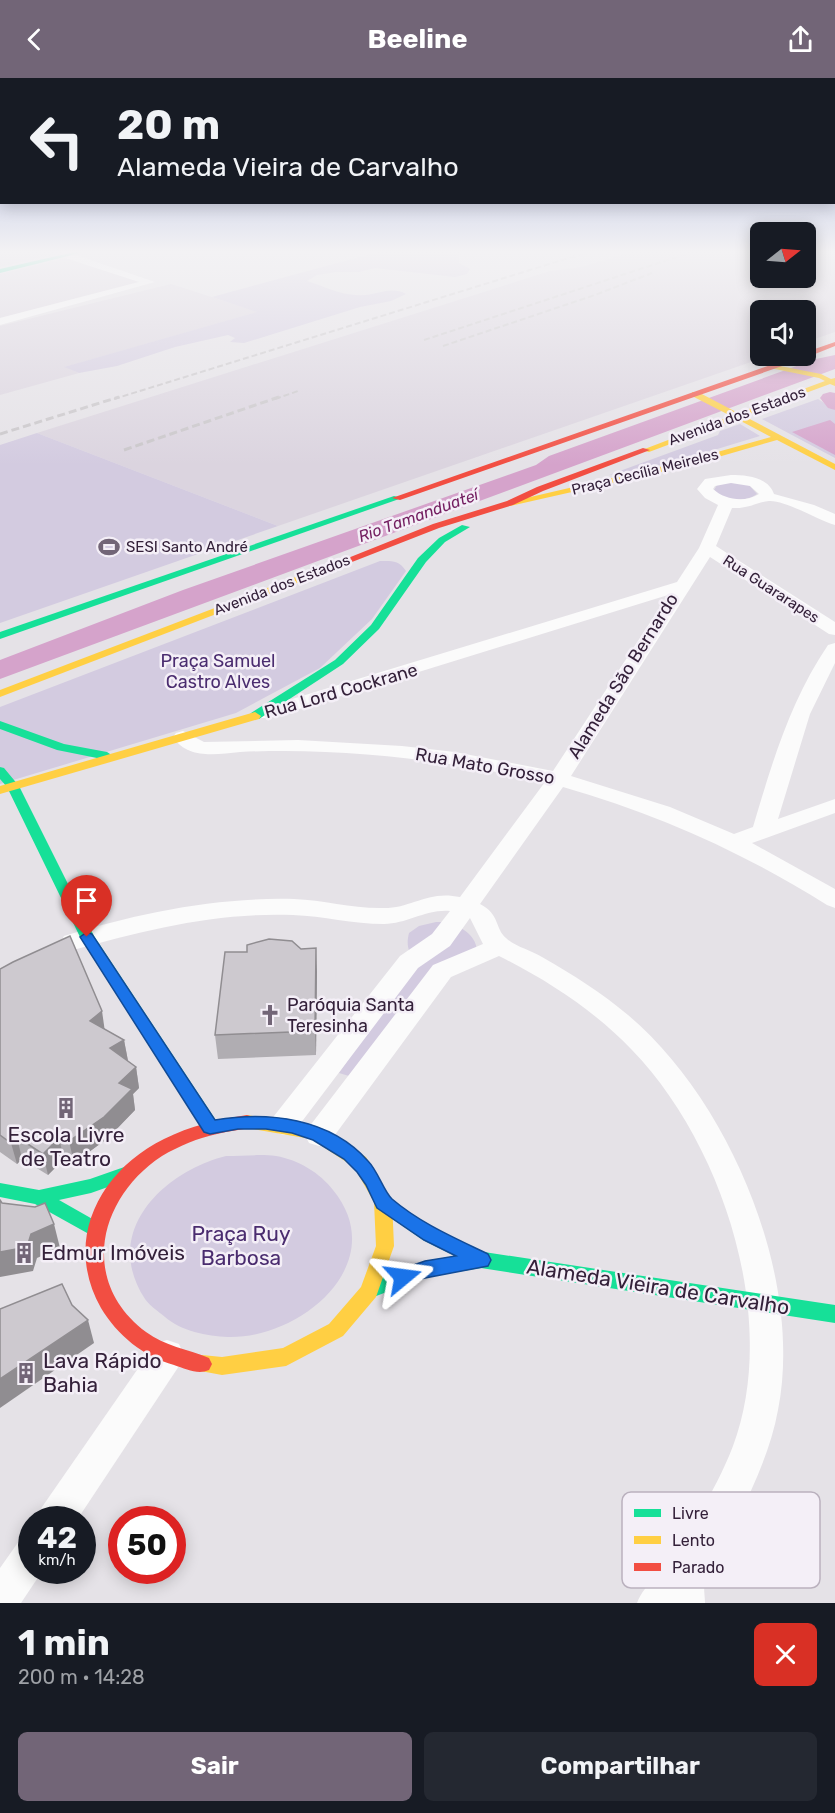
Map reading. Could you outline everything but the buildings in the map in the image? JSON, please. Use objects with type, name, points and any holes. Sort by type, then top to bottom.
[{"type":"main road","name":"Avenida dos Estados","points":[[816,351],[835,344]]},
{"type":"main road","name":"Avenida dos Estados","points":[[0,636],[375,503],[699,396],[772,366]]},
{"type":"main road","points":[[772,366],[831,381]]},
{"type":"main road","name":"Avenida dos Estados","points":[[0,694],[436,526],[510,503],[540,489],[733,414],[831,381]]},
{"type":"main road","points":[[699,396],[835,467]]},
{"type":"main road","name":"Praça Cecília Meireles","points":[[510,503],[687,463],[779,437]]},
{"type":"main road","name":"Avenida dos Estados","points":[[0,648],[432,492],[481,468]]},
{"type":"main road","points":[[256,716],[339,662],[375,627],[422,560],[442,540],[470,524],[483,512]]},
{"type":"main road","name":"Rua Lord Cockrane","points":[[7,788],[256,716]]},
{"type":"main road","points":[[0,725],[62,747],[116,758]]},
{"type":"main road","points":[[0,771],[87,937],[210,1127]]},
{"type":"main road","points":[[247,1122],[284,1124],[319,1135],[350,1154],[373,1181],[383,1203],[388,1227],[386,1252],[371,1290],[353,1313],[330,1333],[287,1355],[255,1364],[221,1366],[189,1362],[167,1355],[135,1337],[107,1306],[93,1265],[96,1230],[109,1200],[131,1172],[167,1144],[210,1127],[247,1122]]},
{"type":"main road","points":[[39,1197],[91,1186],[131,1172]]},
{"type":"main road","points":[[0,1190],[39,1197],[96,1230]]},
{"type":"main road","name":"Alameda Vieira de Carvalho","points":[[383,1203],[430,1235],[481,1260],[835,1314]]},
{"type":"main road","name":"Alameda Vieira de Carvalho","points":[[371,1290],[425,1269],[481,1260]]},
{"type":"street","points":[[687,463],[716,480]]},
{"type":"street","points":[[766,496],[765,489],[755,483],[739,479],[716,480],[705,489],[711,496],[727,502],[756,502],[766,496],[809,508],[835,520]]},
{"type":"street","name":"Alameda São Bernardo","points":[[284,1124],[409,962],[441,940],[559,777],[680,586],[707,548],[727,502]]},
{"type":"street","name":"Rua Guararapes","points":[[707,548],[835,630]]},
{"type":"street","name":"Rua Lord Cockrane","points":[[256,716],[680,586]]},
{"type":"street","points":[[763,831],[795,727],[826,662],[835,649]]},
{"type":"street","name":"Rua Mato Grosso","points":[[183,738],[202,747],[246,746],[401,752],[472,760],[559,777],[621,796],[733,842],[764,857],[835,900]]},
{"type":"street","points":[[733,842],[835,806]]},
{"type":"street","points":[[54,949],[87,937],[191,915],[254,907],[295,907],[387,916],[400,915],[435,903],[464,906],[484,918],[490,929],[491,937],[500,946],[530,961],[597,1006],[643,1044],[696,1113],[716,1149],[737,1202],[753,1254],[763,1303],[764,1392],[756,1431],[731,1492]]},
{"type":"street","points":[[319,1135],[442,971],[500,946]]},
{"type":"street","points":[[65,1506],[167,1355]]},
{"type":"street","points":[[0,1601],[18,1575]]},
{"type":"street","points":[[656,1603],[686,1589]]},
{"type":"shaded area","points":[[12,323],[219,323],[65,367],[79,373],[0,395],[0,326]]},
{"type":"shaded area","points":[[385,323],[750,323],[750,362],[278,526],[37,433]]},
{"type":"shaded area","points":[[816,323],[835,323],[835,332],[816,339]]},
{"type":"green space","points":[[218,323],[308,323],[244,343],[230,342],[235,338],[228,335],[175,347],[117,366],[79,373],[64,367]]},
{"type":"green space","points":[[818,399],[835,410],[835,458],[762,419]]},
{"type":"green space","points":[[740,424],[760,436],[671,463],[609,475],[718,435],[720,431]]},
{"type":"green space","name":"SESI Santo André","points":[[37,433],[278,526],[0,623],[0,445]]},
{"type":"green space","points":[[729,482],[749,485],[757,494],[747,499],[735,500],[723,497],[714,490],[717,485]]},
{"type":"green space","name":"Praça Samuel Castro Alves","points":[[380,561],[398,563],[406,571],[372,619],[320,668],[236,713],[0,784],[0,707]]},
{"type":"green space","points":[[436,922],[457,926],[469,934],[476,945],[477,952],[451,972],[366,1081],[339,1073],[416,961],[408,948],[409,933],[419,926]]},
{"type":"green space","name":"Praça Ruy Barbosa","points":[[226,1156],[276,1156],[301,1164],[315,1173],[333,1190],[348,1217],[352,1244],[345,1269],[330,1291],[309,1310],[284,1325],[256,1334],[228,1337],[186,1329],[171,1322],[152,1306],[145,1299],[133,1274],[130,1251],[135,1229],[145,1208],[161,1191],[181,1176],[203,1164]]},
{"type":"water","name":"Rio Tamanduateí","points":[[835,355],[835,369],[0,679],[0,660],[183,590],[536,465],[549,456],[797,366],[816,366],[816,359]]},
{"type":"water","points":[[830,420],[835,424],[835,455],[792,432]]},
{"type":"waterway","points":[[830,398],[835,404]]},
{"type":"railway","points":[[114,399],[359,323]]},
{"type":"railway","points":[[424,340],[475,323]]},
{"type":"railway","points":[[443,346],[511,323]]},
{"type":"railway","points":[[275,399],[298,391]]},
{"type":"railway","points":[[0,434],[119,397]]},
{"type":"railway","points":[[124,450],[279,397]]},
{"type":"traffic: fast","points":[[0,636],[397,498]]},
{"type":"traffic: fast","points":[[255,716],[339,662],[375,627],[422,560],[442,540],[465,527]]},
{"type":"traffic: fast","points":[[0,725],[61,747],[107,756]]},
{"type":"traffic: fast","points":[[0,771],[13,786],[87,937],[211,1127]]},
{"type":"traffic: fast","points":[[39,1197],[91,1186],[130,1172]]},
{"type":"traffic: fast","points":[[0,1190],[39,1197],[96,1230]]},
{"type":"traffic: fast","points":[[383,1203],[430,1235],[481,1260],[835,1314]]},
{"type":"traffic: fast","points":[[371,1290],[425,1269],[481,1260]]},
{"type":"traffic: slow","points":[[773,366],[821,376],[835,384]]},
{"type":"traffic: slow","points":[[646,450],[835,380]]},
{"type":"traffic: slow","points":[[695,394],[835,467]]},
{"type":"traffic: slow","points":[[510,503],[687,463],[779,437]]},
{"type":"traffic: slow","points":[[0,694],[348,560]]},
{"type":"traffic: slow","points":[[0,790],[255,716]]},
{"type":"traffic: slow","points":[[202,1364],[222,1366],[286,1357],[336,1330],[369,1291],[385,1246],[383,1201],[360,1162],[315,1133],[247,1122]]},
{"type":"traffic: jam","points":[[816,351],[835,344]]},
{"type":"traffic: jam","points":[[397,498],[773,366]]},
{"type":"traffic: jam","points":[[348,560],[436,526],[510,503],[540,489],[646,450]]},
{"type":"traffic: jam","points":[[202,1364],[168,1355],[139,1338],[116,1316],[101,1290],[94,1260],[96,1230],[108,1200],[143,1160],[184,1137],[247,1122]]},
{"type":"place","name":"SESI Santo André","points":[[109,547]]},
{"type":"place","name":"Paróquia Santa Teresinha","points":[[270,1015]]},
{"type":"place","name":"Escola Livre de Teatro","points":[[66,1108]]},
{"type":"place","name":"Edmur Imóveis","points":[[24,1253]]},
{"type":"place","name":"Lava Rápido Bahia","points":[[26,1373]]},
{"type":"route","points":[[87,937],[210,1127],[266,1122],[302,1128],[319,1135],[335,1143],[363,1167],[379,1191],[383,1203],[430,1235],[481,1260],[425,1269],[403,1277]]}]
